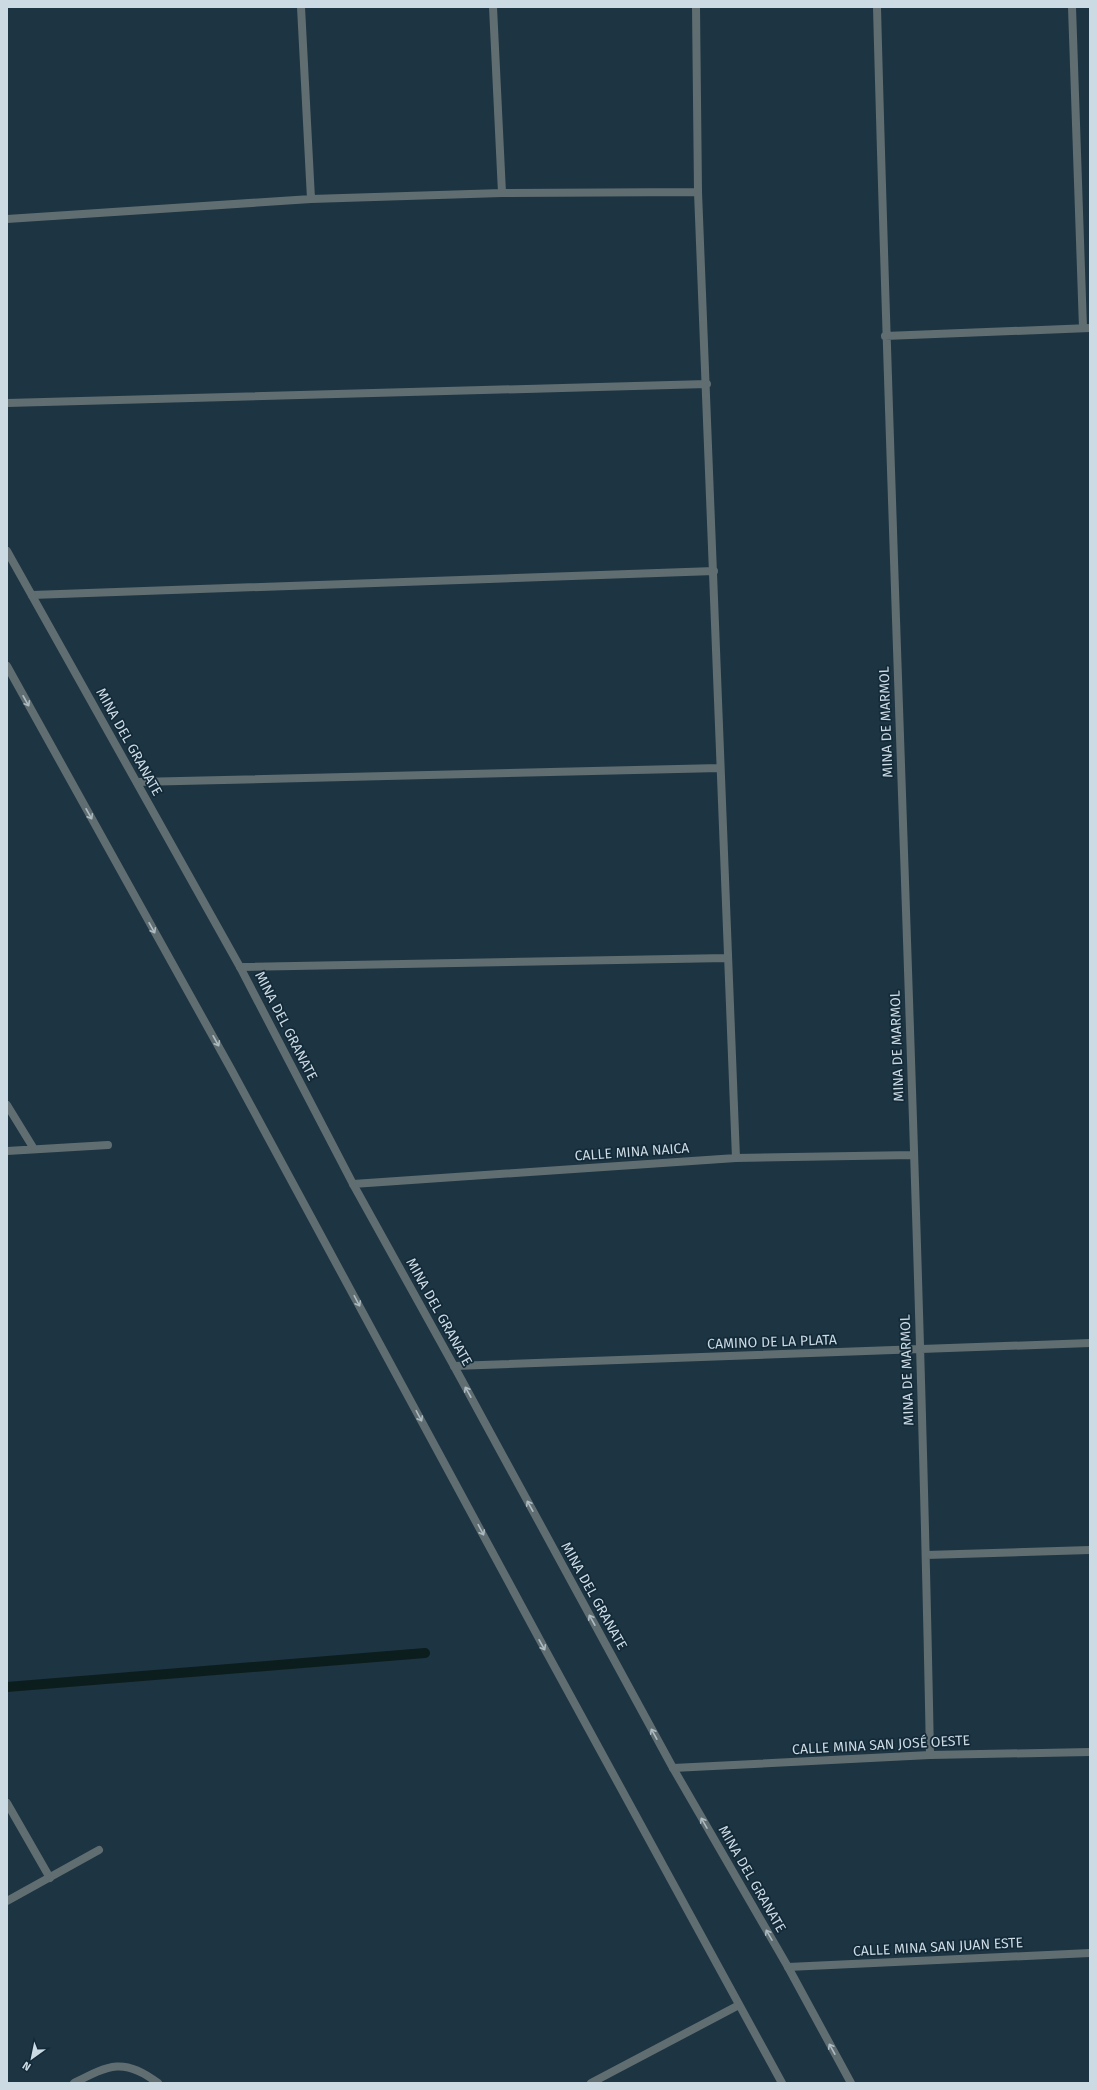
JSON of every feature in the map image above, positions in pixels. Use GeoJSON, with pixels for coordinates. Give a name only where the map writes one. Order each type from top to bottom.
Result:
{"type":"FeatureCollection","features":[{"type":"Feature","properties":{"kind":"street"},"geometry":{"type":"LineString","coordinates":[[301,7],[311,199]]}},
{"type":"Feature","properties":{"kind":"street"},"geometry":{"type":"LineString","coordinates":[[493,7],[502,193]]}},
{"type":"Feature","properties":{"kind":"street"},"geometry":{"type":"LineString","coordinates":[[696,7],[698,192],[707,384],[727,958],[736,1158]]}},
{"type":"Feature","properties":{"kind":"street","name":"MINA DE MARMOL"},"geometry":{"type":"LineString","coordinates":[[877,7],[886,336],[914,1155],[926,1555],[930,1755]]}},
{"type":"Feature","properties":{"kind":"street"},"geometry":{"type":"LineString","coordinates":[[886,336],[1086,328],[1072,7]]}},
{"type":"Feature","properties":{"kind":"street"},"geometry":{"type":"LineString","coordinates":[[7,219],[311,199],[502,193],[698,192]]}},
{"type":"Feature","properties":{"kind":"street"},"geometry":{"type":"LineString","coordinates":[[7,403],[707,384]]}},
{"type":"Feature","properties":{"kind":"street","name":"MINA DEL GRANATE"},"geometry":{"type":"LineString","coordinates":[[7,551],[240,967],[353,1184],[673,1768],[788,1967],[851,2083]]}},
{"type":"Feature","properties":{"kind":"street"},"geometry":{"type":"LineString","coordinates":[[32,595],[714,571]]}},
{"type":"Feature","properties":{"kind":"street"},"geometry":{"type":"LineString","coordinates":[[7,666],[231,1069],[544,1649],[782,2083]]}},
{"type":"Feature","properties":{"kind":"street"},"geometry":{"type":"LineString","coordinates":[[137,782],[720,768]]}},
{"type":"Feature","properties":{"kind":"street"},"geometry":{"type":"LineString","coordinates":[[240,967],[727,958]]}},
{"type":"Feature","properties":{"kind":"street"},"geometry":{"type":"LineString","coordinates":[[7,1105],[34,1149]]}},
{"type":"Feature","properties":{"kind":"street"},"geometry":{"type":"LineString","coordinates":[[7,1151],[108,1145]]}},
{"type":"Feature","properties":{"kind":"street","name":"CALLE MINA NAICA"},"geometry":{"type":"LineString","coordinates":[[353,1184],[736,1158],[914,1155]]}},
{"type":"Feature","properties":{"kind":"street","name":"CAMINO DE LA PLATA"},"geometry":{"type":"LineString","coordinates":[[454,1366],[1090,1344]]}},
{"type":"Feature","properties":{"kind":"street"},"geometry":{"type":"LineString","coordinates":[[926,1555],[1090,1550]]}},
{"type":"Feature","properties":{"kind":"street","name":"CALLE MINA SAN JOSÉ OESTE"},"geometry":{"type":"LineString","coordinates":[[673,1768],[930,1755],[1090,1752]]}},
{"type":"Feature","properties":{"kind":"street"},"geometry":{"type":"LineString","coordinates":[[7,1802],[50,1878]]}},
{"type":"Feature","properties":{"kind":"street"},"geometry":{"type":"LineString","coordinates":[[7,1901],[99,1850]]}},
{"type":"Feature","properties":{"kind":"street","name":"CALLE MINA SAN JUAN ESTE"},"geometry":{"type":"LineString","coordinates":[[788,1967],[1090,1952]]}},
{"type":"Feature","properties":{"kind":"street"},"geometry":{"type":"LineString","coordinates":[[591,2083],[603,2080],[739,2005]]}},
{"type":"Feature","properties":{"kind":"street"},"geometry":{"type":"LineString","coordinates":[[74,2083],[101,2069],[121,2066],[142,2071],[158,2083]]}},
{"type":"Feature","properties":{"kind":"waterway"},"geometry":{"type":"LineString","coordinates":[[7,1687],[425,1653]]}}]}
